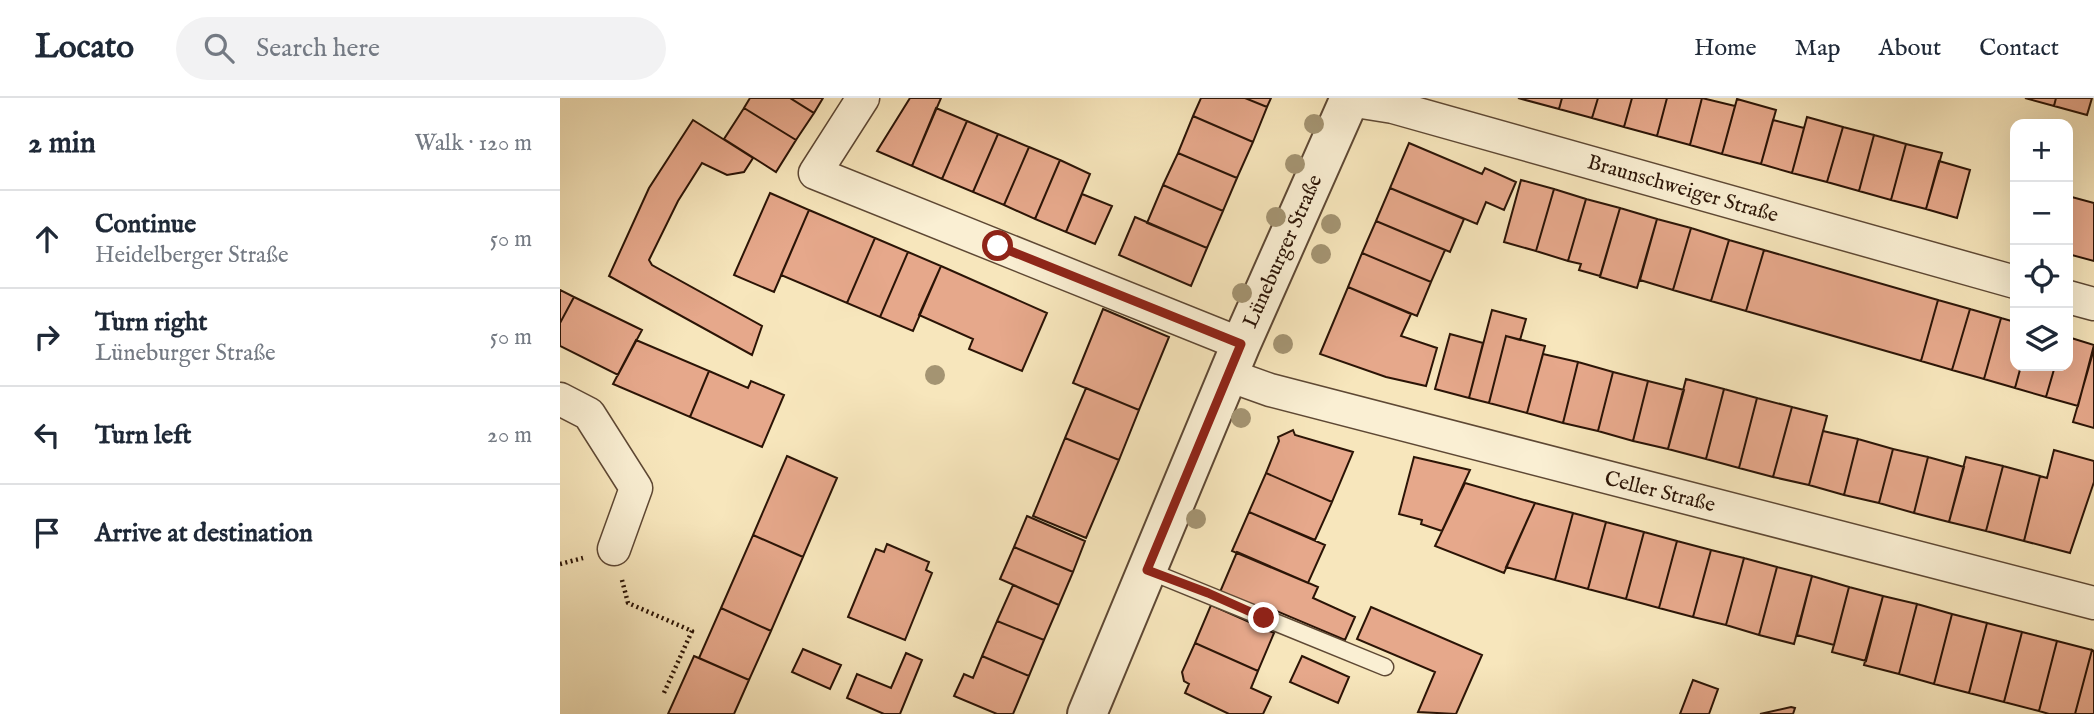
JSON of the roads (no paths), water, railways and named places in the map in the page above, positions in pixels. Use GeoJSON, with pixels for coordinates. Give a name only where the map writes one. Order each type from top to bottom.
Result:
{"type":"FeatureCollection","features":[{"type":"Feature","properties":{"kind":"street","name":"Celler Straße"},"geometry":{"type":"LineString","coordinates":[[863,98],[815,173],[1234,360],[1270,390],[2094,603]]}},
{"type":"Feature","properties":{"kind":"street","name":"Lüneburger Straße"},"geometry":{"type":"LineString","coordinates":[[1087,714],[1234,360],[1350,99]]}},
{"type":"Feature","properties":{"kind":"street","name":"Braunschweiger Straße"},"geometry":{"type":"LineString","coordinates":[[1350,99],[1393,107],[2010,281]]}},
{"type":"Feature","properties":{"kind":"street"},"geometry":{"type":"LineString","coordinates":[[2073,298],[2094,304]]}},
{"type":"Feature","properties":{"kind":"street"},"geometry":{"type":"LineString","coordinates":[[560,399],[589,414],[636,488],[614,549]]}},
{"type":"Feature","properties":{"kind":"lane"},"geometry":{"type":"LineString","coordinates":[[1147,570],[1385,667]]}}]}
